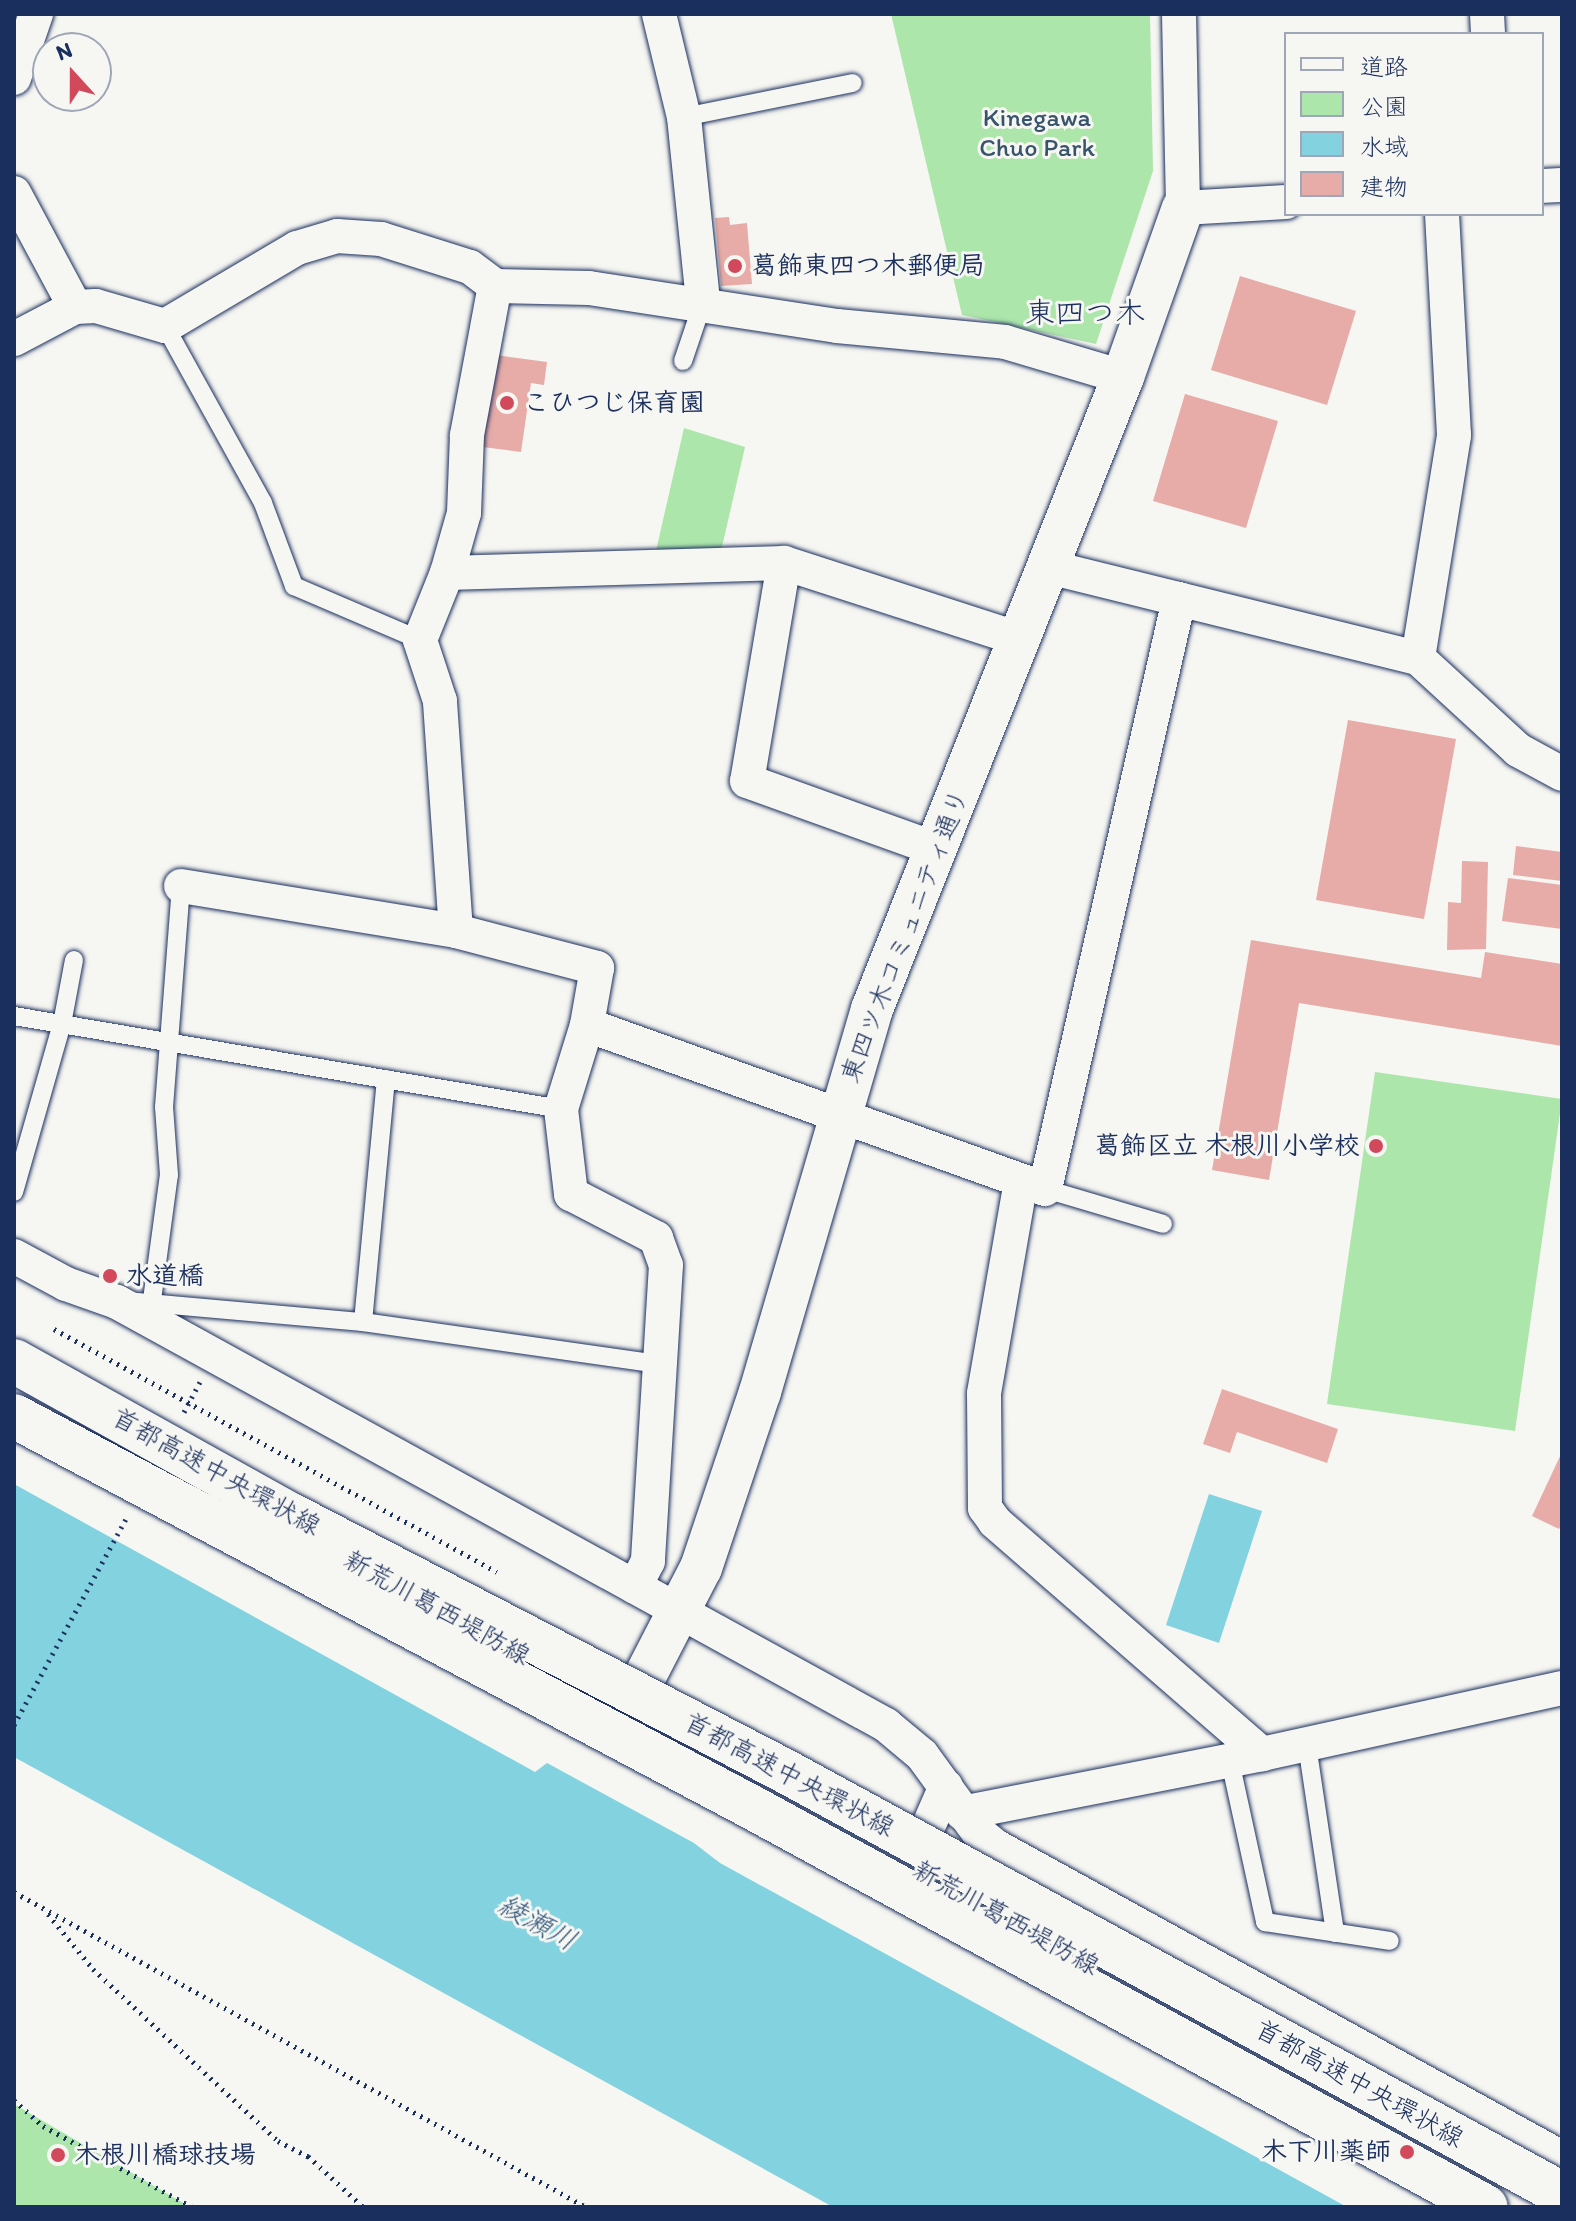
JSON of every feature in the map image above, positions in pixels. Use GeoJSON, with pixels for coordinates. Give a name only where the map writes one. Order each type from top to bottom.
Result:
{"type":"FeatureCollection","features":[{"type":"Feature","properties":{"kind":"main road","name":"首都高速中央環状線"},"geometry":{"type":"LineString","coordinates":[[14,1361],[291,1515],[797,1778],[1562,2194]]}},
{"type":"Feature","properties":{"kind":"main road","name":"新荒川葛西堤防線"},"geometry":{"type":"LineString","coordinates":[[14,1375],[626,1713],[1535,2207]]}},
{"type":"Feature","properties":{"kind":"main road","name":"首都高速中央環状線"},"geometry":{"type":"LineString","coordinates":[[14,1416],[769,1817],[1486,2207]]}},
{"type":"Feature","properties":{"kind":"street"},"geometry":{"type":"LineString","coordinates":[[14,78],[36,14]]}},
{"type":"Feature","properties":{"kind":"street"},"geometry":{"type":"LineString","coordinates":[[659,14],[684,117],[703,302]]}},
{"type":"Feature","properties":{"kind":"street"},"geometry":{"type":"LineString","coordinates":[[1179,14],[1183,208],[1284,202]]}},
{"type":"Feature","properties":{"kind":"street"},"geometry":{"type":"LineString","coordinates":[[14,193],[75,307]]}},
{"type":"Feature","properties":{"kind":"street","name":"東四ツ木コミュニティ通り"},"geometry":{"type":"LineString","coordinates":[[626,1713],[681,1613],[760,1392],[872,1009],[1123,377],[1183,208]]}},
{"type":"Feature","properties":{"kind":"street"},"geometry":{"type":"LineString","coordinates":[[1418,658],[1454,435],[1442,216]]}},
{"type":"Feature","properties":{"kind":"street"},"geometry":{"type":"LineString","coordinates":[[14,339],[75,307],[96,306],[165,326],[297,248],[337,236],[381,239],[470,267],[495,286],[589,288],[703,302],[837,326],[1005,342],[1123,377]]}},
{"type":"Feature","properties":{"kind":"street"},"geometry":{"type":"LineString","coordinates":[[456,931],[440,701],[420,640],[447,573],[464,513],[467,435],[495,286]]}},
{"type":"Feature","properties":{"kind":"street"},"geometry":{"type":"LineString","coordinates":[[447,573],[784,563],[1019,639]]}},
{"type":"Feature","properties":{"kind":"street"},"geometry":{"type":"LineString","coordinates":[[784,563],[747,781],[936,849]]}},
{"type":"Feature","properties":{"kind":"street"},"geometry":{"type":"LineString","coordinates":[[1049,567],[1418,658],[1518,750],[1562,774]]}},
{"type":"Feature","properties":{"kind":"street"},"geometry":{"type":"LineString","coordinates":[[1179,599],[984,1394],[985,1508],[1246,1758]]}},
{"type":"Feature","properties":{"kind":"street"},"geometry":{"type":"LineString","coordinates":[[181,886],[456,931],[597,968],[587,1025],[561,1109],[571,1194],[656,1238],[666,1265],[648,1561],[635,1587]]}},
{"type":"Feature","properties":{"kind":"street"},"geometry":{"type":"LineString","coordinates":[[587,1025],[1033,1185]]}},
{"type":"Feature","properties":{"kind":"street"},"geometry":{"type":"LineString","coordinates":[[14,1256],[66,1284],[117,1302],[886,1725],[922,1755],[954,1799],[995,1846],[1562,2158]]}},
{"type":"Feature","properties":{"kind":"street"},"geometry":{"type":"LineString","coordinates":[[911,1867],[954,1799],[1246,1758],[1562,1688]]}},
{"type":"Feature","properties":{"kind":"lane"},"geometry":{"type":"LineString","coordinates":[[684,117],[853,83]]}},
{"type":"Feature","properties":{"kind":"lane"},"geometry":{"type":"LineString","coordinates":[[683,361],[703,302]]}},
{"type":"Feature","properties":{"kind":"lane"},"geometry":{"type":"LineString","coordinates":[[165,326],[263,503],[294,586],[420,640]]}},
{"type":"Feature","properties":{"kind":"lane"},"geometry":{"type":"LineString","coordinates":[[152,1300],[169,1175],[164,1107],[181,886]]}},
{"type":"Feature","properties":{"kind":"lane"},"geometry":{"type":"LineString","coordinates":[[14,1192],[62,1024],[74,960]]}},
{"type":"Feature","properties":{"kind":"lane"},"geometry":{"type":"LineString","coordinates":[[14,1016],[561,1109]]}},
{"type":"Feature","properties":{"kind":"lane"},"geometry":{"type":"LineString","coordinates":[[363,1322],[386,1079]]}},
{"type":"Feature","properties":{"kind":"lane"},"geometry":{"type":"LineString","coordinates":[[1033,1185],[1163,1224]]}},
{"type":"Feature","properties":{"kind":"lane"},"geometry":{"type":"LineString","coordinates":[[117,1302],[152,1300],[363,1322],[659,1364]]}},
{"type":"Feature","properties":{"kind":"lane"},"geometry":{"type":"LineString","coordinates":[[1307,1745],[1335,1933]]}},
{"type":"Feature","properties":{"kind":"lane"},"geometry":{"type":"LineString","coordinates":[[1246,1758],[1265,1922],[1390,1941]]}},
{"type":"Feature","properties":{"kind":"path"},"geometry":{"type":"LineString","coordinates":[[54,1329],[503,1576]]}},
{"type":"Feature","properties":{"kind":"path"},"geometry":{"type":"LineString","coordinates":[[182,1416],[202,1378]]}},
{"type":"Feature","properties":{"kind":"path"},"geometry":{"type":"LineString","coordinates":[[14,1725],[128,1515]]}},
{"type":"Feature","properties":{"kind":"path"},"geometry":{"type":"LineString","coordinates":[[14,1892],[586,2207]]}},
{"type":"Feature","properties":{"kind":"path"},"geometry":{"type":"LineString","coordinates":[[45,1910],[104,1980],[278,2141],[308,2156],[363,2207]]}},
{"type":"Feature","properties":{"kind":"path"},"geometry":{"type":"LineString","coordinates":[[14,2100],[43,2126],[192,2207]]}},
{"type":"Feature","properties":{"kind":"green space","name":"Kinegawa Chuo Park"},"geometry":{"type":"Polygon","coordinates":[[[891,14],[1150,14],[1153,171],[1096,344],[962,315],[891,14]]]}},
{"type":"Feature","properties":{"kind":"green space"},"geometry":{"type":"Polygon","coordinates":[[[684,428],[745,447],[721,551],[656,551],[684,428]]]}},
{"type":"Feature","properties":{"kind":"green space"},"geometry":{"type":"Polygon","coordinates":[[[1375,1072],[1562,1099],[1515,1431],[1327,1404],[1375,1072]]]}},
{"type":"Feature","properties":{"kind":"green space","name":"木根川橋球技場"},"geometry":{"type":"Polygon","coordinates":[[[14,2104],[190,2207],[14,2207],[14,2104]]]}},
{"type":"Feature","properties":{"kind":"water","name":"綾瀬川"},"geometry":{"type":"Polygon","coordinates":[[[14,1484],[535,1772],[547,1763],[694,1843],[720,1863],[1347,2207],[833,2207],[14,1757],[14,1484]]]}},
{"type":"Feature","properties":{"kind":"water"},"geometry":{"type":"Polygon","coordinates":[[[1209,1494],[1262,1511],[1219,1643],[1166,1625],[1209,1494]]]}},
{"type":"Feature","properties":{"kind":"building"},"geometry":{"type":"Polygon","coordinates":[[[729,217],[730,225],[747,223],[752,284],[721,286],[715,218],[729,217]]]}},
{"type":"Feature","properties":{"kind":"building"},"geometry":{"type":"Polygon","coordinates":[[[1240,276],[1356,311],[1327,405],[1211,370],[1240,276]]]}},
{"type":"Feature","properties":{"kind":"building"},"geometry":{"type":"Polygon","coordinates":[[[496,355],[547,362],[544,385],[531,383],[521,452],[483,447],[496,355]]]}},
{"type":"Feature","properties":{"kind":"building"},"geometry":{"type":"Polygon","coordinates":[[[1185,394],[1278,421],[1246,528],[1153,501],[1185,394]]]}},
{"type":"Feature","properties":{"kind":"building"},"geometry":{"type":"Polygon","coordinates":[[[1348,720],[1456,739],[1424,919],[1316,900],[1348,720]]]}},
{"type":"Feature","properties":{"kind":"building"},"geometry":{"type":"Polygon","coordinates":[[[1516,846],[1562,852],[1562,881],[1513,875],[1516,846]]]}},
{"type":"Feature","properties":{"kind":"building"},"geometry":{"type":"Polygon","coordinates":[[[1462,861],[1488,862],[1486,949],[1447,950],[1448,902],[1461,903],[1462,861]]]}},
{"type":"Feature","properties":{"kind":"building"},"geometry":{"type":"Polygon","coordinates":[[[1508,878],[1562,885],[1562,929],[1502,921],[1508,878]]]}},
{"type":"Feature","properties":{"kind":"building"},"geometry":{"type":"Polygon","coordinates":[[[1251,940],[1481,978],[1485,952],[1562,964],[1562,1046],[1299,1003],[1269,1180],[1212,1170],[1251,940]]]}},
{"type":"Feature","properties":{"kind":"building"},"geometry":{"type":"Polygon","coordinates":[[[1222,1389],[1338,1429],[1327,1463],[1237,1432],[1230,1453],[1203,1444],[1222,1389]]]}},
{"type":"Feature","properties":{"kind":"building"},"geometry":{"type":"Polygon","coordinates":[[[1562,1452],[1562,1523],[1559,1529],[1532,1516],[1562,1452]]]}},
{"type":"Feature","properties":{"kind":"place","name":"葛飾東四つ木郵便局"},"geometry":{"type":"Point","coordinates":[735,266]}},
{"type":"Feature","properties":{"kind":"place","name":"こひつじ保育園"},"geometry":{"type":"Point","coordinates":[507,403]}},
{"type":"Feature","properties":{"kind":"place","name":"葛飾区立 木根川小学校"},"geometry":{"type":"Point","coordinates":[1376,1146]}},
{"type":"Feature","properties":{"kind":"place","name":"水道橋"},"geometry":{"type":"Point","coordinates":[110,1276]}},
{"type":"Feature","properties":{"kind":"place","name":"木下川薬師"},"geometry":{"type":"Point","coordinates":[1407,2152]}},
{"type":"Feature","properties":{"kind":"place","name":"木根川橋球技場"},"geometry":{"type":"Point","coordinates":[58,2155]}},
{"type":"Feature","properties":{"kind":"district","name":"東四つ木"},"geometry":{"type":"Point","coordinates":[1085,313]}}]}
